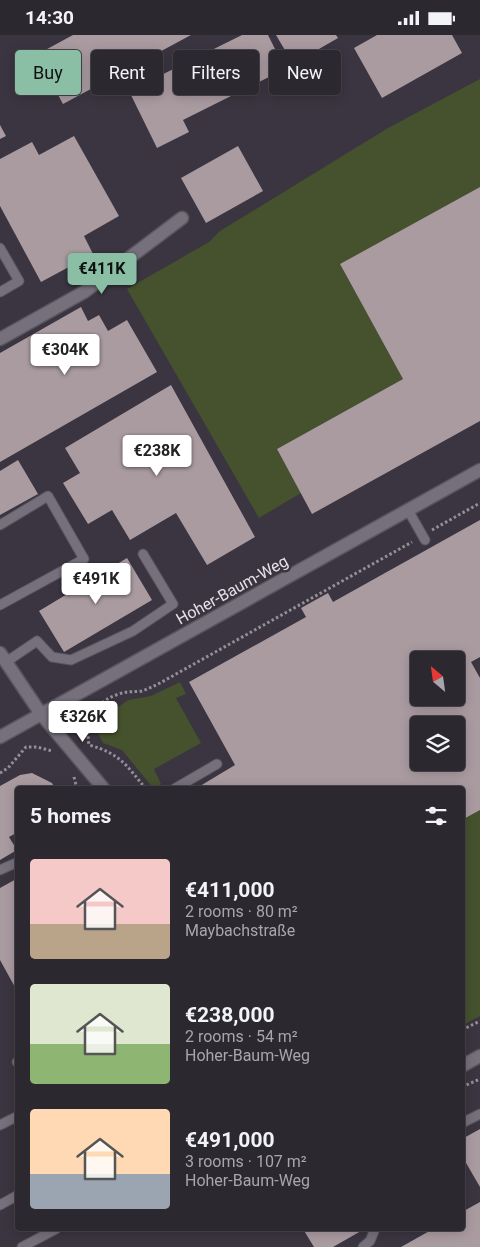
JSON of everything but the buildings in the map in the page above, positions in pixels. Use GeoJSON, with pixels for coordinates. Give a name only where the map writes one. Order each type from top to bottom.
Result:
{"type":"FeatureCollection","features":[{"type":"Feature","properties":{"kind":"street"},"geometry":{"type":"LineString","coordinates":[[0,339],[84,292],[182,218]]}},
{"type":"Feature","properties":{"kind":"street","name":"Hoher-Baum-Weg"},"geometry":{"type":"LineString","coordinates":[[0,737],[480,470]]}},
{"type":"Feature","properties":{"kind":"street"},"geometry":{"type":"LineString","coordinates":[[3,658],[41,714],[101,786]]}},
{"type":"Feature","properties":{"kind":"street"},"geometry":{"type":"LineString","coordinates":[[465,1064],[480,1056]]}},
{"type":"Feature","properties":{"kind":"lane"},"geometry":{"type":"LineString","coordinates":[[0,248],[19,281],[0,292]]}},
{"type":"Feature","properties":{"kind":"lane"},"geometry":{"type":"LineString","coordinates":[[0,525],[48,496],[84,559],[0,605]]}},
{"type":"Feature","properties":{"kind":"lane"},"geometry":{"type":"LineString","coordinates":[[408,510],[423,538]]}},
{"type":"Feature","properties":{"kind":"lane"},"geometry":{"type":"LineString","coordinates":[[3,658],[37,641],[52,657],[71,659],[133,631],[173,604],[143,554]]}},
{"type":"Feature","properties":{"kind":"lane"},"geometry":{"type":"LineString","coordinates":[[179,786],[218,764]]}},
{"type":"Feature","properties":{"kind":"lane"},"geometry":{"type":"LineString","coordinates":[[0,871],[15,864]]}},
{"type":"Feature","properties":{"kind":"lane"},"geometry":{"type":"LineString","coordinates":[[465,1122],[480,1114]]}},
{"type":"Feature","properties":{"kind":"lane"},"geometry":{"type":"LineString","coordinates":[[0,1125],[15,1118]]}},
{"type":"Feature","properties":{"kind":"lane"},"geometry":{"type":"LineString","coordinates":[[0,1205],[15,1197]]}},
{"type":"Feature","properties":{"kind":"lane"},"geometry":{"type":"LineString","coordinates":[[22,1247],[52,1231]]}},
{"type":"Feature","properties":{"kind":"lane"},"geometry":{"type":"LineString","coordinates":[[363,1247],[370,1241],[374,1231]]}},
{"type":"Feature","properties":{"kind":"path"},"geometry":{"type":"LineString","coordinates":[[144,786],[121,758],[89,745],[89,721],[94,711],[106,699],[119,694],[142,691],[160,683],[423,538],[480,503]]}},
{"type":"Feature","properties":{"kind":"path"},"geometry":{"type":"LineString","coordinates":[[0,773],[8,768],[26,747],[48,749],[55,753]]}},
{"type":"Feature","properties":{"kind":"path"},"geometry":{"type":"LineString","coordinates":[[72,769],[76,786]]}},
{"type":"Feature","properties":{"kind":"path"},"geometry":{"type":"LineString","coordinates":[[465,1028],[480,1021]]}},
{"type":"Feature","properties":{"kind":"path"},"geometry":{"type":"LineString","coordinates":[[465,1086],[480,1079]]}},
{"type":"Feature","properties":{"kind":"green space"},"geometry":{"type":"Polygon","coordinates":[[[480,79],[480,187],[340,264],[403,379],[277,449],[301,493],[259,518],[127,289],[209,242],[220,231],[388,128],[480,79]]]}},
{"type":"Feature","properties":{"kind":"green space"},"geometry":{"type":"Polygon","coordinates":[[[180,682],[186,694],[176,698],[201,743],[154,769],[161,784],[157,786],[151,786],[122,750],[103,743],[98,733],[107,715],[128,700],[151,696],[180,682]]]}},
{"type":"Feature","properties":{"kind":"green space"},"geometry":{"type":"Polygon","coordinates":[[[480,810],[480,1016],[465,1024],[465,819],[480,810]]]}}]}
